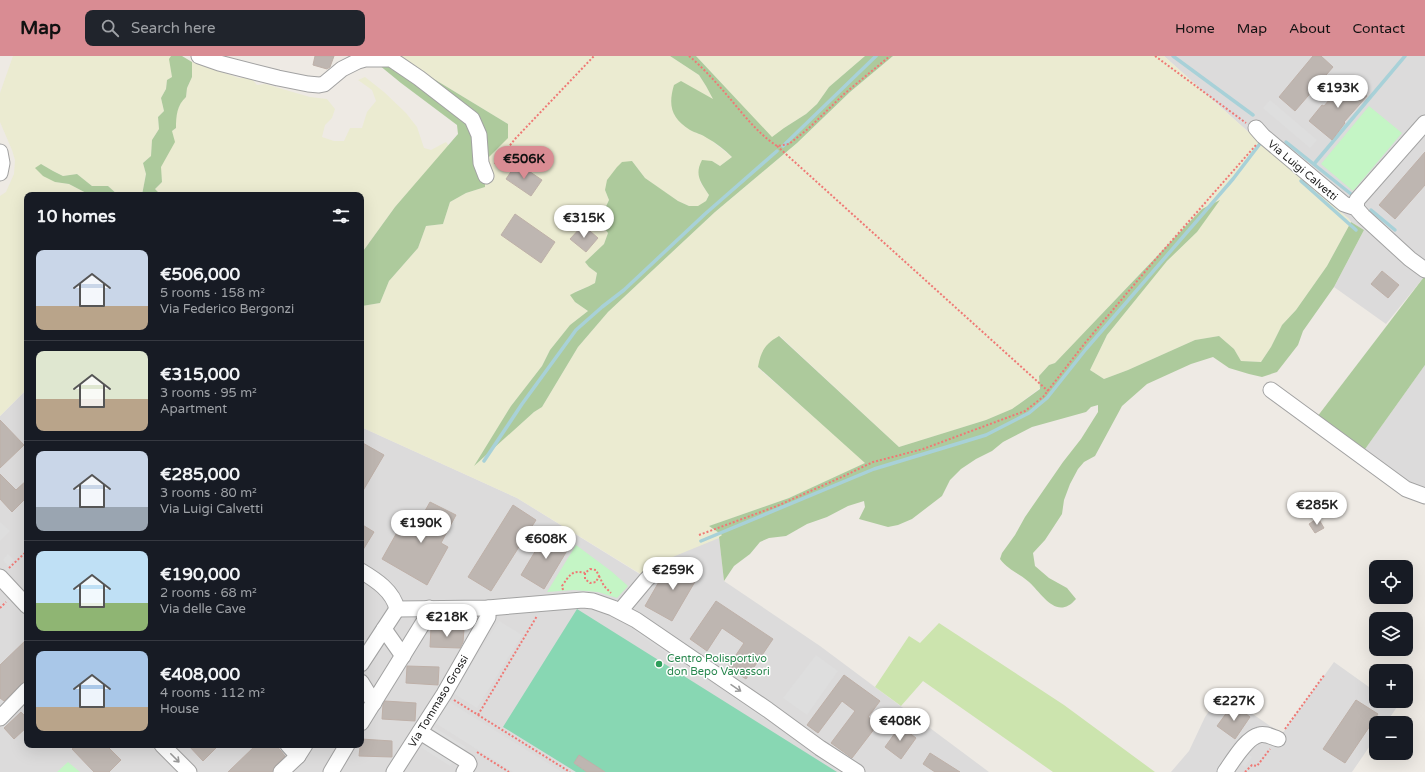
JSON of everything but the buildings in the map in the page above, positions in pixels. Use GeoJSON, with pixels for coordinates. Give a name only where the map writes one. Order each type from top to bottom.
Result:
{"type":"FeatureCollection","features":[{"type":"Feature","properties":{"kind":"street"},"geometry":{"type":"LineString","coordinates":[[199,56],[219,63],[278,78],[319,85],[324,84],[342,69],[358,61],[365,59],[391,59],[425,82],[472,119],[480,134],[481,163],[486,176]]}},
{"type":"Feature","properties":{"kind":"street"},"geometry":{"type":"LineString","coordinates":[[1356,208],[1357,200],[1425,123]]}},
{"type":"Feature","properties":{"kind":"street","name":"Via Luigi Calvetti"},"geometry":{"type":"LineString","coordinates":[[1259,132],[1344,204],[1356,208],[1410,259],[1425,270]]}},
{"type":"Feature","properties":{"kind":"street"},"geometry":{"type":"LineString","coordinates":[[0,152],[2,163],[0,174]]}},
{"type":"Feature","properties":{"kind":"street"},"geometry":{"type":"LineString","coordinates":[[1271,390],[1406,489],[1425,496]]}},
{"type":"Feature","properties":{"kind":"street"},"geometry":{"type":"LineString","coordinates":[[620,611],[659,567]]}},
{"type":"Feature","properties":{"kind":"street"},"geometry":{"type":"LineString","coordinates":[[364,573],[380,584],[393,599],[397,609]]}},
{"type":"Feature","properties":{"kind":"street"},"geometry":{"type":"LineString","coordinates":[[0,577],[24,603]]}},
{"type":"Feature","properties":{"kind":"street"},"geometry":{"type":"LineString","coordinates":[[397,609],[488,608],[588,600],[603,604],[620,611],[681,651],[857,772]]}},
{"type":"Feature","properties":{"kind":"street"},"geometry":{"type":"LineString","coordinates":[[364,718],[428,614],[429,608]]}},
{"type":"Feature","properties":{"kind":"street","name":"Via Tommaso Grossi"},"geometry":{"type":"LineString","coordinates":[[394,772],[444,694],[488,617],[488,608]]}},
{"type":"Feature","properties":{"kind":"street"},"geometry":{"type":"LineString","coordinates":[[364,659],[397,609]]}},
{"type":"Feature","properties":{"kind":"street"},"geometry":{"type":"LineString","coordinates":[[384,629],[403,656]]}},
{"type":"Feature","properties":{"kind":"street"},"geometry":{"type":"LineString","coordinates":[[364,687],[374,703]]}},
{"type":"Feature","properties":{"kind":"street"},"geometry":{"type":"LineString","coordinates":[[0,718],[24,693]]}},
{"type":"Feature","properties":{"kind":"street"},"geometry":{"type":"LineString","coordinates":[[420,732],[468,762],[469,765],[464,772]]}},
{"type":"Feature","properties":{"kind":"street"},"geometry":{"type":"LineString","coordinates":[[1225,772],[1245,744],[1259,734],[1278,739]]}},
{"type":"Feature","properties":{"kind":"street"},"geometry":{"type":"LineString","coordinates":[[165,748],[189,772]]}},
{"type":"Feature","properties":{"kind":"street"},"geometry":{"type":"LineString","coordinates":[[332,772],[344,748]]}},
{"type":"Feature","properties":{"kind":"path"},"geometry":{"type":"LineString","coordinates":[[486,176],[515,139],[594,56]]}},
{"type":"Feature","properties":{"kind":"path"},"geometry":{"type":"LineString","coordinates":[[689,56],[701,66],[746,118],[764,136],[777,146],[1048,391]]}},
{"type":"Feature","properties":{"kind":"path"},"geometry":{"type":"LineString","coordinates":[[777,146],[789,144],[809,128],[844,94],[890,56]]}},
{"type":"Feature","properties":{"kind":"path"},"geometry":{"type":"LineString","coordinates":[[699,535],[777,506],[873,462],[922,449],[1025,411],[1043,397],[1100,325],[1259,132],[1155,56]]}},
{"type":"Feature","properties":{"kind":"path"},"geometry":{"type":"LineString","coordinates":[[0,577],[24,554]]}},
{"type":"Feature","properties":{"kind":"path"},"geometry":{"type":"LineString","coordinates":[[585,573],[590,569],[596,570],[604,586],[611,594]]}},
{"type":"Feature","properties":{"kind":"path"},"geometry":{"type":"LineString","coordinates":[[564,595],[562,586],[570,574],[578,571],[585,573]]}},
{"type":"Feature","properties":{"kind":"path"},"geometry":{"type":"LineString","coordinates":[[585,573],[585,579],[590,583],[596,582],[599,576]]}},
{"type":"Feature","properties":{"kind":"path"},"geometry":{"type":"LineString","coordinates":[[478,715],[545,603]]}},
{"type":"Feature","properties":{"kind":"path"},"geometry":{"type":"LineString","coordinates":[[1245,772],[1252,765],[1257,766],[1325,674]]}},
{"type":"Feature","properties":{"kind":"path"},"geometry":{"type":"LineString","coordinates":[[444,694],[570,772]]}},
{"type":"Feature","properties":{"kind":"shaded area"},"geometry":{"type":"Polygon","coordinates":[[[1164,56],[1425,56],[1425,278],[1424,277],[1386,324],[1334,287],[1364,230],[1351,222],[1164,56]]]}},
{"type":"Feature","properties":{"kind":"shaded area"},"geometry":{"type":"Polygon","coordinates":[[[1270,100],[1317,140],[1310,148],[1263,108],[1270,100]]]}},
{"type":"Feature","properties":{"kind":"shaded area"},"geometry":{"type":"Polygon","coordinates":[[[1397,140],[1402,140],[1364,185],[1363,181],[1397,140]]]}},
{"type":"Feature","properties":{"kind":"shaded area"},"geometry":{"type":"Polygon","coordinates":[[[1425,365],[1425,501],[1363,452],[1425,365]]]}},
{"type":"Feature","properties":{"kind":"shaded area"},"geometry":{"type":"Polygon","coordinates":[[[24,392],[24,748],[364,748],[364,428],[517,498],[643,576],[652,565],[719,537],[724,581],[820,646],[989,772],[0,772],[0,416],[24,392]]]}},
{"type":"Feature","properties":{"kind":"shaded area"},"geometry":{"type":"Polygon","coordinates":[[[0,522],[10,531],[0,541],[0,522]]]}},
{"type":"Feature","properties":{"kind":"shaded area"},"geometry":{"type":"Polygon","coordinates":[[[8,554],[14,560],[8,566],[3,560],[8,554]]]}},
{"type":"Feature","properties":{"kind":"shaded area"},"geometry":{"type":"Polygon","coordinates":[[[499,621],[522,635],[477,708],[453,693],[499,621]]]}},
{"type":"Feature","properties":{"kind":"shaded area"},"geometry":{"type":"Polygon","coordinates":[[[636,628],[767,715],[764,719],[678,658],[676,660],[633,630],[636,628]]]}},
{"type":"Feature","properties":{"kind":"shaded area"},"geometry":{"type":"Polygon","coordinates":[[[816,655],[838,671],[807,715],[783,698],[816,655]]]}},
{"type":"Feature","properties":{"kind":"shaded area"},"geometry":{"type":"Polygon","coordinates":[[[1334,662],[1369,687],[1369,708],[1396,708],[1391,716],[1369,716],[1369,747],[1352,772],[1171,772],[1189,751],[1205,717],[1222,693],[1282,734],[1334,662]]]}},
{"type":"Feature","properties":{"kind":"shaded area"},"geometry":{"type":"Polygon","coordinates":[[[446,700],[562,772],[513,772],[432,721],[446,700]]]}},
{"type":"Feature","properties":{"kind":"shaded area"},"geometry":{"type":"Polygon","coordinates":[[[779,725],[845,772],[839,772],[777,727],[779,725]]]}},
{"type":"Feature","properties":{"kind":"shaded area"},"geometry":{"type":"Polygon","coordinates":[[[434,727],[466,747],[463,752],[431,732],[434,727]]]}},
{"type":"Feature","properties":{"kind":"shaded area"},"geometry":{"type":"Polygon","coordinates":[[[426,742],[455,759],[450,766],[422,748],[426,742]]]}},
{"type":"Feature","properties":{"kind":"shaded area"},"geometry":{"type":"Polygon","coordinates":[[[1245,752],[1252,757],[1245,767],[1238,762],[1245,752]]]}},
{"type":"Feature","properties":{"kind":"green space"},"geometry":{"type":"Polygon","coordinates":[[[13,56],[171,56],[172,77],[167,80],[166,89],[161,98],[164,111],[158,117],[159,129],[152,140],[151,156],[143,163],[146,174],[143,192],[115,192],[108,186],[92,186],[77,174],[63,176],[41,164],[55,182],[69,184],[84,192],[24,192],[24,392],[0,416],[0,196],[6,192],[14,174],[15,160],[0,122],[0,93],[13,56]]]}},
{"type":"Feature","properties":{"kind":"green space"},"geometry":{"type":"Polygon","coordinates":[[[171,56],[182,56],[192,62],[192,77],[187,88],[186,97],[178,111],[176,128],[172,131],[175,142],[161,167],[162,182],[155,189],[158,192],[143,192],[146,174],[143,163],[151,156],[152,140],[159,129],[158,117],[164,111],[161,98],[166,89],[167,80],[172,77],[169,59],[171,56]]]}},
{"type":"Feature","properties":{"kind":"green space"},"geometry":{"type":"Polygon","coordinates":[[[368,56],[396,56],[508,124],[508,138],[485,161],[485,187],[466,193],[450,202],[443,224],[426,226],[418,248],[389,281],[380,303],[364,306],[364,250],[395,207],[458,134],[457,125],[368,56]]]}},
{"type":"Feature","properties":{"kind":"green space"},"geometry":{"type":"Polygon","coordinates":[[[396,56],[670,56],[699,75],[714,100],[690,130],[707,137],[732,157],[720,166],[712,161],[700,182],[709,195],[706,201],[698,207],[689,206],[678,201],[653,184],[645,178],[632,161],[605,190],[609,200],[600,219],[602,225],[608,233],[604,244],[585,262],[597,273],[595,283],[576,291],[575,302],[588,311],[570,325],[550,350],[542,366],[511,406],[475,465],[534,412],[542,407],[578,347],[608,312],[715,212],[797,143],[850,92],[893,56],[1164,56],[1351,222],[1327,266],[1296,310],[1282,325],[1271,347],[1261,362],[1241,361],[1234,349],[1219,336],[1195,340],[1104,379],[1090,370],[1107,335],[1167,261],[1197,232],[1202,209],[1055,363],[1049,365],[1039,376],[1040,388],[1012,409],[986,420],[899,447],[780,336],[758,368],[866,463],[789,498],[709,526],[722,535],[719,538],[653,565],[644,576],[517,498],[364,428],[364,306],[380,303],[389,281],[418,248],[426,226],[443,224],[450,202],[466,193],[485,187],[485,161],[508,124],[396,56]]]}},
{"type":"Feature","properties":{"kind":"green space"},"geometry":{"type":"Polygon","coordinates":[[[670,56],[696,56],[772,137],[806,114],[817,104],[829,87],[865,56],[893,56],[850,92],[797,143],[715,212],[608,312],[578,347],[542,407],[534,412],[474,466],[511,406],[542,366],[550,350],[570,325],[588,311],[575,302],[570,295],[595,283],[597,273],[585,262],[604,244],[608,233],[602,225],[600,219],[609,200],[605,190],[607,180],[617,167],[622,162],[632,161],[645,178],[678,201],[689,206],[698,206],[706,201],[709,195],[701,183],[699,175],[702,160],[712,161],[720,166],[732,157],[714,142],[703,135],[690,130],[675,116],[671,105],[672,92],[674,85],[681,81],[713,99],[699,75],[670,56]]]}},
{"type":"Feature","properties":{"kind":"green space"},"geometry":{"type":"Polygon","coordinates":[[[696,56],[865,56],[829,87],[817,104],[806,114],[784,128],[772,138],[696,56]]]}},
{"type":"Feature","properties":{"kind":"green space"},"geometry":{"type":"Polygon","coordinates":[[[192,62],[239,78],[251,78],[257,85],[265,84],[310,97],[327,99],[335,109],[332,118],[325,125],[322,137],[334,141],[344,141],[350,128],[362,128],[367,112],[376,101],[372,90],[358,80],[365,77],[384,92],[406,113],[417,127],[424,148],[431,150],[446,142],[449,146],[395,207],[364,250],[364,192],[158,192],[155,189],[162,182],[160,167],[167,156],[172,131],[176,128],[176,115],[181,101],[186,97],[187,88],[192,77],[192,62]]]}},
{"type":"Feature","properties":{"kind":"green space"},"geometry":{"type":"Polygon","coordinates":[[[1369,106],[1402,133],[1353,191],[1321,164],[1369,106]]]}},
{"type":"Feature","properties":{"kind":"green space"},"geometry":{"type":"Polygon","coordinates":[[[41,164],[63,176],[77,174],[92,186],[108,186],[115,192],[84,192],[69,184],[55,182],[43,176],[35,168],[41,164]]]}},
{"type":"Feature","properties":{"kind":"green space"},"geometry":{"type":"Polygon","coordinates":[[[1220,200],[1197,232],[1167,261],[1107,335],[1090,370],[1104,379],[1195,340],[1219,336],[1234,349],[1241,361],[1261,362],[1271,347],[1282,325],[1296,310],[1327,266],[1351,222],[1364,230],[1334,287],[1303,331],[1298,345],[1277,372],[1262,377],[1249,374],[1229,368],[1213,357],[1191,364],[1147,384],[1122,406],[1095,456],[1084,462],[1078,469],[1064,500],[1062,514],[1045,540],[1033,553],[1035,566],[1049,578],[1067,588],[1076,599],[1069,605],[1056,607],[1051,604],[1029,582],[1000,559],[1002,553],[1015,535],[1025,517],[1063,462],[1081,439],[1098,412],[1098,405],[1091,407],[1086,412],[1032,427],[1003,442],[992,451],[961,469],[950,480],[942,496],[912,519],[898,525],[888,527],[859,519],[865,507],[864,501],[848,506],[827,517],[807,524],[786,536],[769,538],[760,542],[750,554],[734,566],[724,581],[719,537],[722,535],[709,526],[789,498],[865,463],[758,367],[762,352],[770,342],[779,336],[899,447],[986,420],[1012,409],[1040,389],[1039,376],[1049,365],[1055,363],[1202,209],[1220,200]]]}},
{"type":"Feature","properties":{"kind":"green space"},"geometry":{"type":"Polygon","coordinates":[[[1424,277],[1425,365],[1363,452],[1317,417],[1424,277]]]}},
{"type":"Feature","properties":{"kind":"green space"},"geometry":{"type":"Polygon","coordinates":[[[576,545],[611,571],[628,586],[617,598],[598,592],[574,590],[547,592],[576,545]]]}},
{"type":"Feature","properties":{"kind":"green space"},"geometry":{"type":"Polygon","coordinates":[[[577,609],[837,772],[605,772],[579,756],[574,763],[587,772],[576,772],[503,727],[577,609]]]}},
{"type":"Feature","properties":{"kind":"green space"},"geometry":{"type":"Polygon","coordinates":[[[939,623],[1064,705],[1155,772],[1053,772],[923,681],[901,706],[875,687],[909,636],[920,643],[939,623]]]}},
{"type":"Feature","properties":{"kind":"green space"},"geometry":{"type":"Polygon","coordinates":[[[68,762],[80,772],[57,772],[68,762]]]}},
{"type":"Feature","properties":{"kind":"waterway"},"geometry":{"type":"LineString","coordinates":[[783,146],[876,56]]}},
{"type":"Feature","properties":{"kind":"waterway"},"geometry":{"type":"LineString","coordinates":[[1173,56],[1253,115]]}},
{"type":"Feature","properties":{"kind":"waterway"},"geometry":{"type":"LineString","coordinates":[[1314,164],[1405,56]]}},
{"type":"Feature","properties":{"kind":"waterway"},"geometry":{"type":"LineString","coordinates":[[701,541],[874,469],[986,435],[1029,413],[1047,398],[1086,349],[1233,179],[1262,141]]}},
{"type":"Feature","properties":{"kind":"waterway"},"geometry":{"type":"LineString","coordinates":[[1286,142],[1351,194]]}},
{"type":"Feature","properties":{"kind":"waterway"},"geometry":{"type":"LineString","coordinates":[[484,461],[522,404],[576,330],[624,290],[705,214],[777,151]]}},
{"type":"Feature","properties":{"kind":"waterway"},"geometry":{"type":"LineString","coordinates":[[1301,181],[1356,230]]}},
{"type":"Feature","properties":{"kind":"waterway"},"geometry":{"type":"LineString","coordinates":[[1371,210],[1395,230]]}},
{"type":"Feature","properties":{"kind":"place","name":"Centro Polisportivo don Bepo Vavassori"},"geometry":{"type":"Point","coordinates":[659,664]}}]}
